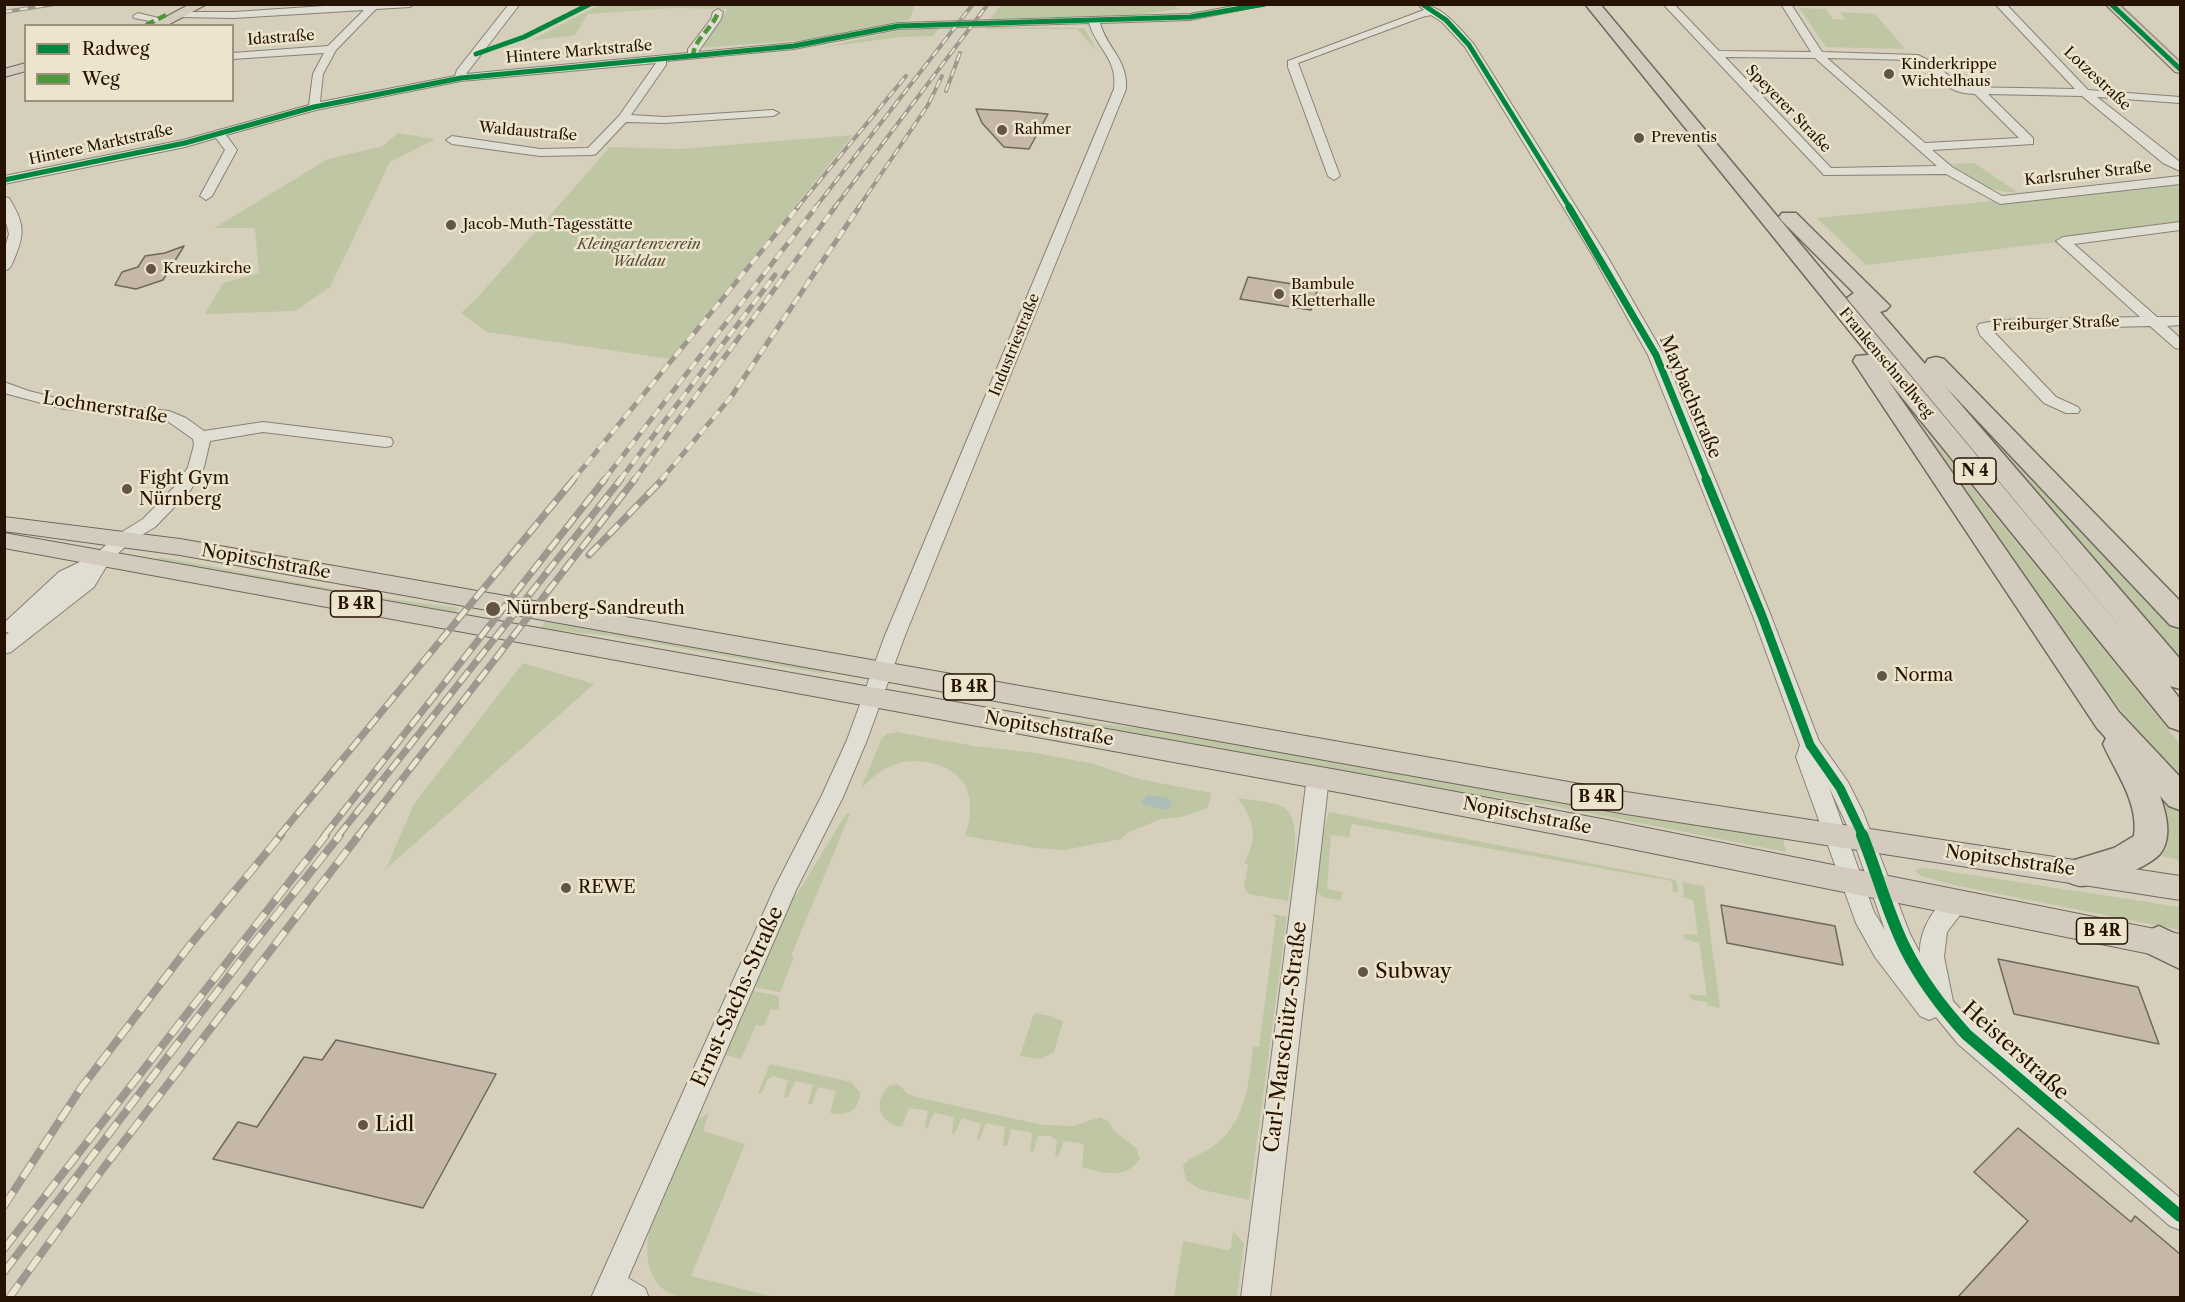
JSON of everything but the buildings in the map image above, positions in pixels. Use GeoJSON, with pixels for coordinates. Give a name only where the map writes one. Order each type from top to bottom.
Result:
{"type":"FeatureCollection","features":[{"type":"Feature","properties":{"kind":"highway","name":"Frankenschnellweg"},"geometry":{"type":"LineString","coordinates":[[1592,4],[2181,678]]}},
{"type":"Feature","properties":{"kind":"highway","name":"Frankenschnellweg"},"geometry":{"type":"LineString","coordinates":[[1610,4],[1780,220],[2181,719]]}},
{"type":"Feature","properties":{"kind":"highway"},"geometry":{"type":"LineString","coordinates":[[1780,220],[1953,381],[2181,618]]}},
{"type":"Feature","properties":{"kind":"highway"},"geometry":{"type":"LineString","coordinates":[[1780,220],[1795,264],[2108,720],[2181,797]]}},
{"type":"Feature","properties":{"kind":"highway"},"geometry":{"type":"LineString","coordinates":[[2080,872],[2123,860],[2142,850],[2150,840],[2152,828],[2150,809],[2108,720]]}},
{"type":"Feature","properties":{"kind":"main road"},"geometry":{"type":"LineString","coordinates":[[2111,4],[2181,69]]}},
{"type":"Feature","properties":{"kind":"main road"},"geometry":{"type":"LineString","coordinates":[[161,23],[191,11]]}},
{"type":"Feature","properties":{"kind":"main road"},"geometry":{"type":"LineString","coordinates":[[4,73],[24,68]]}},
{"type":"Feature","properties":{"kind":"main road","name":"Nopitschstraße"},"geometry":{"type":"LineString","coordinates":[[4,524],[123,539],[1626,802],[2181,888]]}},
{"type":"Feature","properties":{"kind":"main road","name":"Nopitschstraße"},"geometry":{"type":"LineString","coordinates":[[4,540],[1318,777],[1851,880],[2174,948]]}},
{"type":"Feature","properties":{"kind":"main road"},"geometry":{"type":"LineString","coordinates":[[1041,727],[1037,715],[1058,702]]}},
{"type":"Feature","properties":{"kind":"street"},"geometry":{"type":"LineString","coordinates":[[191,11],[219,4]]}},
{"type":"Feature","properties":{"kind":"street"},"geometry":{"type":"LineString","coordinates":[[191,11],[234,15],[410,4]]}},
{"type":"Feature","properties":{"kind":"street"},"geometry":{"type":"LineString","coordinates":[[461,78],[461,72],[515,4]]}},
{"type":"Feature","properties":{"kind":"street","name":"Hintere Marktstraße"},"geometry":{"type":"LineString","coordinates":[[4,180],[185,143],[314,107],[461,78],[808,44],[898,26],[936,23],[1190,17],[1265,4]]}},
{"type":"Feature","properties":{"kind":"street","name":"Speyerer Straße"},"geometry":{"type":"LineString","coordinates":[[1668,4],[1828,172],[1948,170]]}},
{"type":"Feature","properties":{"kind":"street"},"geometry":{"type":"LineString","coordinates":[[1786,4],[1803,34],[1818,54],[1914,143],[1922,147],[2029,141],[1979,92]]}},
{"type":"Feature","properties":{"kind":"street","name":"Lotzestraße"},"geometry":{"type":"LineString","coordinates":[[2000,4],[2085,93],[2168,160],[2181,167]]}},
{"type":"Feature","properties":{"kind":"street"},"geometry":{"type":"LineString","coordinates":[[314,107],[318,74],[332,49],[374,5]]}},
{"type":"Feature","properties":{"kind":"street"},"geometry":{"type":"LineString","coordinates":[[1334,176],[1293,67],[1295,60],[1419,14],[1428,8]]}},
{"type":"Feature","properties":{"kind":"street","name":"Maybachstraße"},"geometry":{"type":"LineString","coordinates":[[1428,8],[1459,32],[1469,45],[1600,256],[1656,355],[1762,616],[1810,745],[1825,761],[1839,786],[1863,840]]}},
{"type":"Feature","properties":{"kind":"street"},"geometry":{"type":"LineString","coordinates":[[693,57],[693,49],[716,19],[718,12]]}},
{"type":"Feature","properties":{"kind":"street"},"geometry":{"type":"LineString","coordinates":[[138,16],[161,23]]}},
{"type":"Feature","properties":{"kind":"street","name":"Industriestraße"},"geometry":{"type":"LineString","coordinates":[[881,671],[1120,89],[1121,68],[1097,32],[1094,21]]}},
{"type":"Feature","properties":{"kind":"street","name":"Idastraße"},"geometry":{"type":"LineString","coordinates":[[234,56],[332,49]]}},
{"type":"Feature","properties":{"kind":"street"},"geometry":{"type":"LineString","coordinates":[[1714,54],[1920,57],[1926,60],[1950,85],[1960,90],[2085,93],[2181,100]]}},
{"type":"Feature","properties":{"kind":"street","name":"Waldaustraße"},"geometry":{"type":"LineString","coordinates":[[452,140],[528,150],[583,153],[592,151],[623,118],[661,65],[661,60]]}},
{"type":"Feature","properties":{"kind":"street"},"geometry":{"type":"LineString","coordinates":[[623,118],[665,120],[773,113]]}},
{"type":"Feature","properties":{"kind":"street"},"geometry":{"type":"LineString","coordinates":[[206,196],[231,150],[219,134]]}},
{"type":"Feature","properties":{"kind":"street"},"geometry":{"type":"LineString","coordinates":[[1922,147],[1922,150],[1948,170]]}},
{"type":"Feature","properties":{"kind":"street","name":"Karlsruher Straße"},"geometry":{"type":"LineString","coordinates":[[1948,170],[2000,200],[2181,180]]}},
{"type":"Feature","properties":{"kind":"street"},"geometry":{"type":"LineString","coordinates":[[4,201],[18,227],[17,239],[4,267]]}},
{"type":"Feature","properties":{"kind":"street"},"geometry":{"type":"LineString","coordinates":[[2181,226],[2063,241],[2181,345]]}},
{"type":"Feature","properties":{"kind":"street","name":"Freiburger Straße"},"geometry":{"type":"LineString","coordinates":[[2072,410],[2050,400],[1987,335],[1983,327],[1999,324],[2181,321]]}},
{"type":"Feature","properties":{"kind":"street","name":"Lochnerstraße"},"geometry":{"type":"LineString","coordinates":[[4,387],[26,396],[62,404],[169,417],[180,421],[200,445]]}},
{"type":"Feature","properties":{"kind":"street"},"geometry":{"type":"LineString","coordinates":[[4,647],[87,582],[103,558],[123,539],[149,523],[177,494],[196,467],[200,445],[263,427],[384,442]]}},
{"type":"Feature","properties":{"kind":"street"},"geometry":{"type":"LineString","coordinates":[[4,634],[66,577],[103,558]]}},
{"type":"Feature","properties":{"kind":"street"},"geometry":{"type":"LineString","coordinates":[[871,697],[881,671]]}},
{"type":"Feature","properties":{"kind":"street","name":"Ernst-Sachs-Straße"},"geometry":{"type":"LineString","coordinates":[[617,1293],[786,887],[832,797],[857,740],[871,697]]}},
{"type":"Feature","properties":{"kind":"street","name":"Maybachstraße"},"geometry":{"type":"LineString","coordinates":[[1810,745],[1807,757],[1851,880]]}},
{"type":"Feature","properties":{"kind":"street","name":"Carl-Marschütz-Straße"},"geometry":{"type":"LineString","coordinates":[[1255,1298],[1318,777]]}},
{"type":"Feature","properties":{"kind":"street","name":"Heisterstraße"},"geometry":{"type":"LineString","coordinates":[[1863,840],[1900,939],[1914,967],[1946,1012],[1967,1035]]}},
{"type":"Feature","properties":{"kind":"street","name":"Heisterstraße"},"geometry":{"type":"LineString","coordinates":[[1851,880],[1864,916],[1883,949],[1931,1010],[1967,1035],[2181,1216]]}},
{"type":"Feature","properties":{"kind":"street","name":"Heisterstraße"},"geometry":{"type":"LineString","coordinates":[[1946,1012],[1932,959],[1931,945],[1941,918],[1958,902]]}},
{"type":"Feature","properties":{"kind":"green space"},"geometry":{"type":"Polygon","coordinates":[[[599,5],[915,5],[907,20],[805,40],[701,48],[728,9],[673,8],[588,14],[575,35],[530,41],[599,5]]]}},
{"type":"Feature","properties":{"kind":"green space"},"geometry":{"type":"Polygon","coordinates":[[[1001,5],[1173,5],[1178,9],[1138,15],[990,19],[1001,5]]]}},
{"type":"Feature","properties":{"kind":"green space"},"geometry":{"type":"Polygon","coordinates":[[[1799,8],[1826,9],[1833,19],[1845,20],[1840,12],[1875,14],[1905,49],[1826,47],[1799,8]]]}},
{"type":"Feature","properties":{"kind":"green space"},"geometry":{"type":"Polygon","coordinates":[[[940,27],[933,36],[899,37],[820,48],[895,31],[940,27]]]}},
{"type":"Feature","properties":{"kind":"green space"},"geometry":{"type":"Polygon","coordinates":[[[987,27],[1084,28],[1098,52],[1077,29],[985,29],[987,27]]]}},
{"type":"Feature","properties":{"kind":"green space"},"geometry":{"type":"Polygon","coordinates":[[[398,133],[435,139],[390,162],[330,287],[295,311],[205,314],[223,283],[259,273],[255,228],[214,228],[328,159],[383,146],[398,133]]]}},
{"type":"Feature","properties":{"kind":"green space","name":"Kleingartenverein Waldau"},"geometry":{"type":"Polygon","coordinates":[[[853,135],[670,359],[487,332],[461,313],[478,297],[610,147],[681,149],[853,135]]]}},
{"type":"Feature","properties":{"kind":"green space"},"geometry":{"type":"Polygon","coordinates":[[[1974,163],[2017,192],[1990,188],[1951,164],[1974,163]]]}},
{"type":"Feature","properties":{"kind":"green space"},"geometry":{"type":"Polygon","coordinates":[[[2180,183],[2180,225],[2059,238],[2057,242],[1866,265],[1817,218],[2180,183]]]}},
{"type":"Feature","properties":{"kind":"green space"},"geometry":{"type":"Polygon","coordinates":[[[1964,407],[2180,627],[2180,657],[1964,407]]]}},
{"type":"Feature","properties":{"kind":"green space"},"geometry":{"type":"Polygon","coordinates":[[[1902,409],[1908,409],[2180,744],[2180,782],[2089,671],[1902,409]]]}},
{"type":"Feature","properties":{"kind":"green space"},"geometry":{"type":"Polygon","coordinates":[[[160,557],[376,597],[459,608],[453,615],[155,562],[160,557]]]}},
{"type":"Feature","properties":{"kind":"green space"},"geometry":{"type":"Polygon","coordinates":[[[547,619],[827,670],[825,674],[613,636],[540,629],[547,619]]]}},
{"type":"Feature","properties":{"kind":"green space"},"geometry":{"type":"Polygon","coordinates":[[[523,663],[594,684],[386,869],[414,804],[523,663]]]}},
{"type":"Feature","properties":{"kind":"green space"},"geometry":{"type":"Polygon","coordinates":[[[1044,717],[1173,732],[1783,838],[1786,852],[1548,805],[1430,788],[1043,719],[1044,717]]]}},
{"type":"Feature","properties":{"kind":"green space"},"geometry":{"type":"Polygon","coordinates":[[[897,732],[1094,764],[1139,779],[1211,793],[1210,802],[1206,809],[1181,817],[1161,819],[1129,832],[1121,839],[1064,850],[1037,848],[965,836],[970,812],[967,790],[955,774],[945,768],[922,761],[901,763],[882,770],[861,788],[882,738],[887,734],[897,732]]]}},
{"type":"Feature","properties":{"kind":"green space"},"geometry":{"type":"Polygon","coordinates":[[[2157,793],[2165,796],[2180,812],[2180,860],[2157,855],[2157,793]]]}},
{"type":"Feature","properties":{"kind":"green space"},"geometry":{"type":"Polygon","coordinates":[[[1238,798],[1276,804],[1289,812],[1293,822],[1295,849],[1288,901],[1248,894],[1244,887],[1248,864],[1244,863],[1252,845],[1253,829],[1248,814],[1238,798]]]}},
{"type":"Feature","properties":{"kind":"green space"},"geometry":{"type":"Polygon","coordinates":[[[1329,812],[1676,880],[1679,891],[1673,892],[1672,881],[1352,824],[1349,837],[1331,835],[1327,889],[1342,892],[1341,898],[1339,900],[1322,897],[1316,890],[1323,832],[1329,812]]]}},
{"type":"Feature","properties":{"kind":"green space"},"geometry":{"type":"Polygon","coordinates":[[[846,814],[850,814],[791,956],[794,957],[780,992],[754,987],[793,894],[797,894],[846,814]]]}},
{"type":"Feature","properties":{"kind":"green space"},"geometry":{"type":"Polygon","coordinates":[[[1926,868],[2180,907],[2180,930],[1954,885],[1921,876],[1915,871],[1926,868]]]}},
{"type":"Feature","properties":{"kind":"green space"},"geometry":{"type":"Polygon","coordinates":[[[1682,882],[1704,886],[1720,1008],[1689,997],[1690,994],[1707,996],[1699,943],[1684,939],[1684,934],[1698,935],[1693,900],[1681,897],[1684,894],[1682,882]]]}},
{"type":"Feature","properties":{"kind":"green space"},"geometry":{"type":"Polygon","coordinates":[[[1271,914],[1287,917],[1249,1200],[1199,1189],[1186,1180],[1183,1165],[1215,1145],[1240,1113],[1250,1074],[1253,1047],[1259,1047],[1276,918],[1271,914]]]}},
{"type":"Feature","properties":{"kind":"green space"},"geometry":{"type":"Polygon","coordinates":[[[753,991],[779,996],[779,1010],[771,1009],[764,1026],[756,1025],[741,1059],[725,1055],[753,991]]]}},
{"type":"Feature","properties":{"kind":"green space"},"geometry":{"type":"Polygon","coordinates":[[[1034,1013],[1063,1021],[1054,1052],[1041,1059],[1020,1056],[1034,1013]]]}},
{"type":"Feature","properties":{"kind":"green space"},"geometry":{"type":"Polygon","coordinates":[[[770,1064],[851,1082],[860,1092],[858,1104],[847,1113],[830,1113],[836,1091],[818,1087],[812,1104],[808,1104],[813,1085],[795,1081],[788,1097],[784,1098],[788,1080],[773,1076],[768,1079],[761,1094],[758,1093],[770,1064]]]}},
{"type":"Feature","properties":{"kind":"green space"},"geometry":{"type":"Polygon","coordinates":[[[898,1084],[908,1094],[920,1098],[1043,1125],[1074,1126],[1100,1117],[1109,1122],[1113,1130],[1136,1148],[1140,1159],[1128,1170],[1105,1173],[1082,1167],[1084,1146],[1080,1143],[1064,1141],[1058,1158],[1055,1155],[1057,1140],[1050,1136],[1038,1136],[1033,1152],[1030,1152],[1032,1136],[1030,1132],[1011,1129],[1007,1146],[1003,1146],[1005,1127],[986,1123],[979,1141],[977,1139],[981,1124],[962,1118],[954,1135],[952,1134],[954,1117],[934,1113],[927,1129],[925,1128],[928,1111],[909,1108],[902,1127],[894,1125],[884,1117],[880,1105],[883,1092],[888,1086],[898,1084]]]}},
{"type":"Feature","properties":{"kind":"green space"},"geometry":{"type":"Polygon","coordinates":[[[709,1113],[703,1131],[745,1144],[691,1276],[774,1297],[679,1297],[666,1291],[652,1275],[647,1254],[652,1222],[696,1121],[709,1113]]]}},
{"type":"Feature","properties":{"kind":"green space"},"geometry":{"type":"Polygon","coordinates":[[[1233,1231],[1244,1244],[1237,1297],[1174,1297],[1183,1241],[1228,1250],[1231,1248],[1233,1231]]]}},
{"type":"Feature","properties":{"kind":"water"},"geometry":{"type":"Polygon","coordinates":[[[1147,795],[1169,798],[1172,806],[1165,810],[1144,805],[1142,801],[1147,795]]]}},
{"type":"Feature","properties":{"kind":"tram line"},"geometry":{"type":"LineString","coordinates":[[2119,4],[2180,61]]}},
{"type":"Feature","properties":{"kind":"railway"},"geometry":{"type":"LineString","coordinates":[[4,12],[55,4]]}},
{"type":"Feature","properties":{"kind":"railway"},"geometry":{"type":"LineString","coordinates":[[815,208],[973,4]]}},
{"type":"Feature","properties":{"kind":"railway"},"geometry":{"type":"LineString","coordinates":[[834,208],[988,4]]}},
{"type":"Feature","properties":{"kind":"railway"},"geometry":{"type":"LineString","coordinates":[[946,91],[960,53]]}},
{"type":"Feature","properties":{"kind":"railway"},"geometry":{"type":"LineString","coordinates":[[797,208],[906,76]]}},
{"type":"Feature","properties":{"kind":"railway"},"geometry":{"type":"LineString","coordinates":[[858,208],[928,105],[942,76]]}},
{"type":"Feature","properties":{"kind":"railway"},"geometry":{"type":"LineString","coordinates":[[573,480],[798,207]]}},
{"type":"Feature","properties":{"kind":"railway"},"geometry":{"type":"LineString","coordinates":[[604,480],[816,207]]}},
{"type":"Feature","properties":{"kind":"railway"},"geometry":{"type":"LineString","coordinates":[[634,480],[835,207]]}},
{"type":"Feature","properties":{"kind":"railway"},"geometry":{"type":"LineString","coordinates":[[661,480],[731,397],[859,207]]}},
{"type":"Feature","properties":{"kind":"railway"},"geometry":{"type":"LineString","coordinates":[[620,480],[775,275]]}},
{"type":"Feature","properties":{"kind":"railway"},"geometry":{"type":"LineString","coordinates":[[279,836],[574,479]]}},
{"type":"Feature","properties":{"kind":"railway"},"geometry":{"type":"LineString","coordinates":[[324,836],[605,479]]}},
{"type":"Feature","properties":{"kind":"railway"},"geometry":{"type":"LineString","coordinates":[[338,836],[621,479]]}},
{"type":"Feature","properties":{"kind":"railway"},"geometry":{"type":"LineString","coordinates":[[358,836],[635,479]]}},
{"type":"Feature","properties":{"kind":"railway"},"geometry":{"type":"LineString","coordinates":[[589,555],[663,479]]}},
{"type":"Feature","properties":{"kind":"railway"},"geometry":{"type":"LineString","coordinates":[[4,1206],[81,1088],[190,945],[281,835]]}},
{"type":"Feature","properties":{"kind":"railway"},"geometry":{"type":"LineString","coordinates":[[4,1249],[326,835]]}},
{"type":"Feature","properties":{"kind":"railway"},"geometry":{"type":"LineString","coordinates":[[4,1272],[254,943],[340,835]]}},
{"type":"Feature","properties":{"kind":"railway"},"geometry":{"type":"LineString","coordinates":[[9,1298],[102,1170],[359,835]]}},
{"type":"Feature","properties":{"kind":"marked path"},"geometry":{"type":"LineString","coordinates":[[693,57],[693,49],[716,19],[718,12]]}},
{"type":"Feature","properties":{"kind":"marked path"},"geometry":{"type":"LineString","coordinates":[[148,24],[166,15]]}},
{"type":"Feature","properties":{"kind":"cycle path"},"geometry":{"type":"LineString","coordinates":[[476,54],[524,37],[590,4]]}},
{"type":"Feature","properties":{"kind":"cycle path"},"geometry":{"type":"LineString","coordinates":[[4,180],[185,143],[314,107],[461,78],[794,46],[898,26],[1190,17],[1265,4]]}},
{"type":"Feature","properties":{"kind":"cycle path"},"geometry":{"type":"LineString","coordinates":[[1422,4],[1446,20],[1469,45],[1600,256],[1656,355],[1762,616],[1810,745],[1827,766],[1852,812],[1899,936],[1920,976],[1967,1035],[2180,1216]]}},
{"type":"Feature","properties":{"kind":"cycle path"},"geometry":{"type":"LineString","coordinates":[[2111,4],[2180,69]]}},
{"type":"Feature","properties":{"kind":"place","name":"Kinderkrippe Wichtelhaus"},"geometry":{"type":"Point","coordinates":[1889,74]}},
{"type":"Feature","properties":{"kind":"place","name":"Rahmer"},"geometry":{"type":"Point","coordinates":[1002,130]}},
{"type":"Feature","properties":{"kind":"place","name":"Preventis"},"geometry":{"type":"Point","coordinates":[1639,138]}},
{"type":"Feature","properties":{"kind":"place","name":"Jacob-Muth-Tagesstätte"},"geometry":{"type":"Point","coordinates":[451,225]}},
{"type":"Feature","properties":{"kind":"place","name":"Kreuzkirche"},"geometry":{"type":"Point","coordinates":[151,269]}},
{"type":"Feature","properties":{"kind":"place","name":"Bambule Kletterhalle"},"geometry":{"type":"Point","coordinates":[1279,294]}},
{"type":"Feature","properties":{"kind":"place","name":"Fight Gym Nürnberg"},"geometry":{"type":"Point","coordinates":[127,489]}},
{"type":"Feature","properties":{"kind":"place","name":"Nürnberg-Sandreuth"},"geometry":{"type":"Point","coordinates":[493,609]}},
{"type":"Feature","properties":{"kind":"place","name":"Norma"},"geometry":{"type":"Point","coordinates":[1882,676]}},
{"type":"Feature","properties":{"kind":"place","name":"REWE"},"geometry":{"type":"Point","coordinates":[566,888]}},
{"type":"Feature","properties":{"kind":"place","name":"Subway"},"geometry":{"type":"Point","coordinates":[1363,972]}},
{"type":"Feature","properties":{"kind":"place","name":"Lidl"},"geometry":{"type":"Point","coordinates":[363,1125]}}]}
